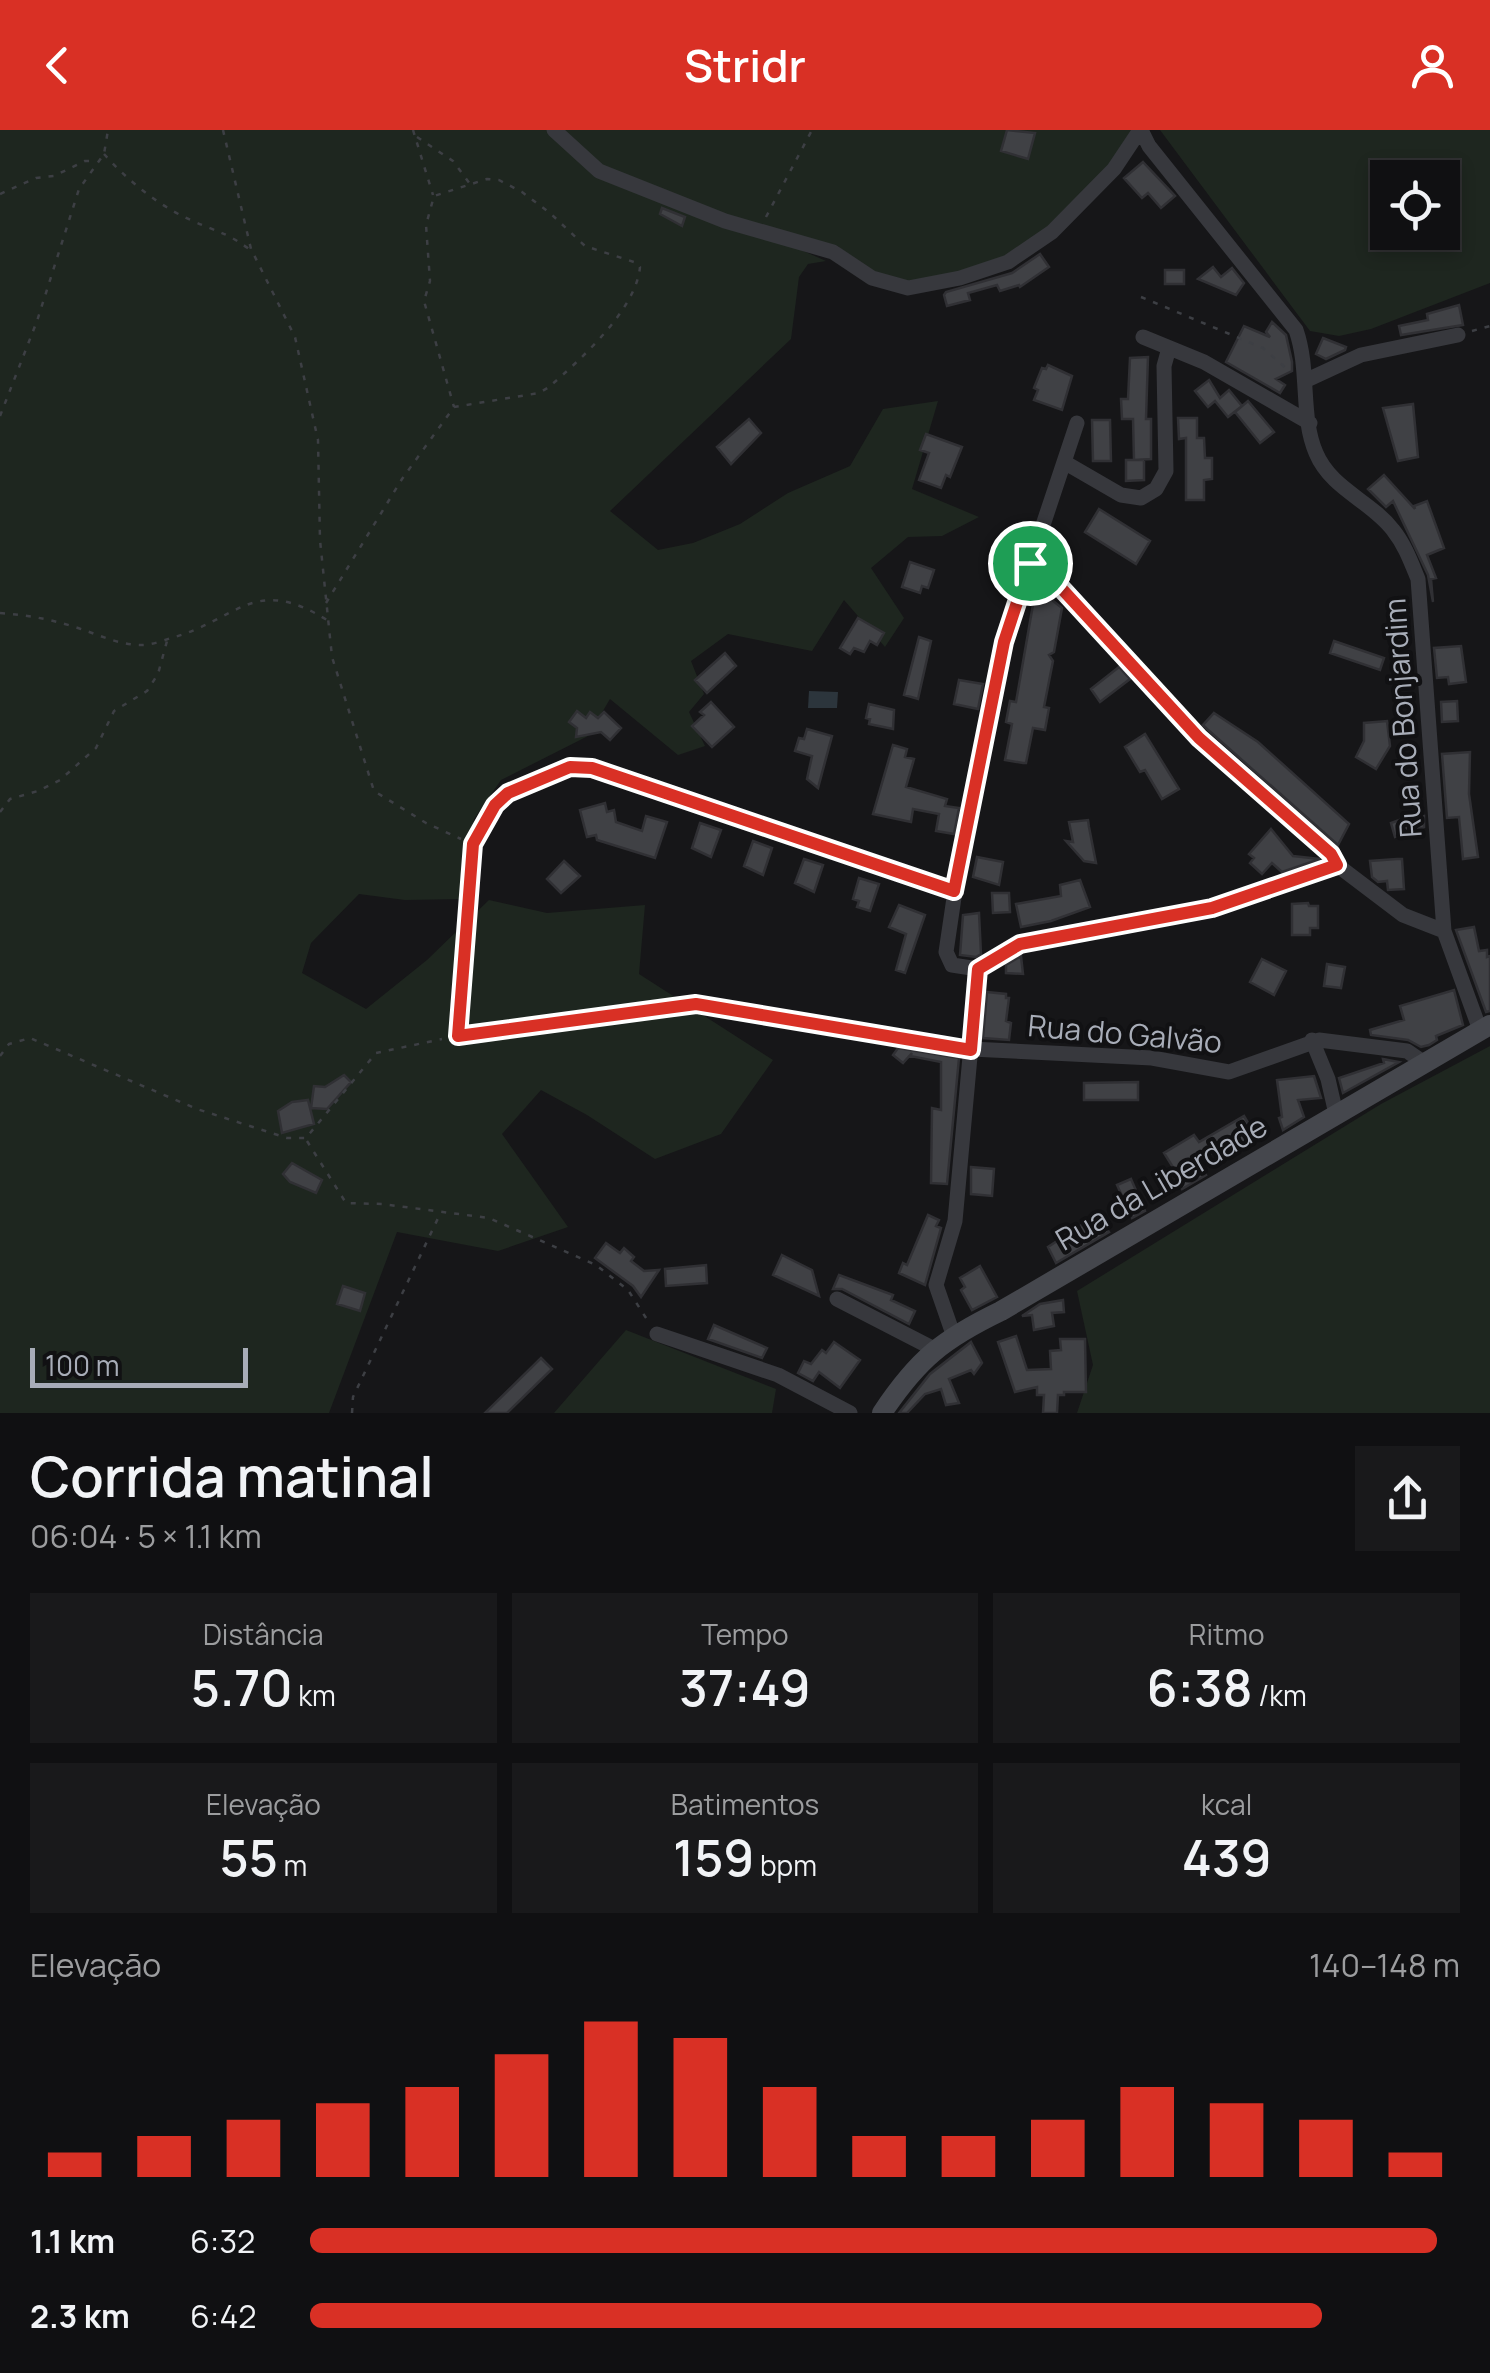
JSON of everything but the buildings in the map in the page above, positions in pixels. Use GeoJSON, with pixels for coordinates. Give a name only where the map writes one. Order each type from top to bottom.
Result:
{"type":"FeatureCollection","features":[{"type":"Feature","properties":{"kind":"street"},"geometry":{"type":"LineString","coordinates":[[554,130],[599,170],[725,221],[832,252],[872,278],[908,288],[960,278],[1008,262],[1052,232],[1114,169],[1140,130]]}},
{"type":"Feature","properties":{"kind":"street","name":"Rua do Bonjardim"},"geometry":{"type":"LineString","coordinates":[[1140,130],[1296,330],[1304,354],[1315,452],[1328,475],[1392,528],[1418,579],[1444,931],[1485,1028]]}},
{"type":"Feature","properties":{"kind":"street"},"geometry":{"type":"LineString","coordinates":[[1307,380],[1361,355],[1458,335]]}},
{"type":"Feature","properties":{"kind":"street"},"geometry":{"type":"LineString","coordinates":[[1143,337],[1204,362],[1310,422]]}},
{"type":"Feature","properties":{"kind":"street"},"geometry":{"type":"LineString","coordinates":[[1064,462],[1120,495],[1141,498],[1156,489],[1166,471],[1164,366],[1168,348]]}},
{"type":"Feature","properties":{"kind":"street"},"geometry":{"type":"LineString","coordinates":[[1077,423],[1004,642],[954,891],[946,952],[952,965],[978,969],[1020,944],[1212,908],[1337,865]]}},
{"type":"Feature","properties":{"kind":"street"},"geometry":{"type":"LineString","coordinates":[[1030,563],[1051,577],[1199,738],[1331,854],[1337,865],[1403,914],[1444,931]]}},
{"type":"Feature","properties":{"kind":"street"},"geometry":{"type":"LineString","coordinates":[[458,1036],[473,844],[495,805],[508,793],[570,767],[592,768],[954,891]]}},
{"type":"Feature","properties":{"kind":"street"},"geometry":{"type":"LineString","coordinates":[[953,1334],[936,1285],[955,1222],[978,969]]}},
{"type":"Feature","properties":{"kind":"street","name":"Rua do Galvão"},"geometry":{"type":"LineString","coordinates":[[458,1036],[696,1004],[971,1050],[1152,1058],[1229,1072],[1312,1040],[1407,1051],[1423,1062]]}},
{"type":"Feature","properties":{"kind":"street","name":"Rua da Liberdade"},"geometry":{"type":"LineString","coordinates":[[882,1413],[920,1362],[953,1334],[1000,1311],[1485,1028]]}},
{"type":"Feature","properties":{"kind":"street"},"geometry":{"type":"LineString","coordinates":[[1312,1040],[1328,1078],[1336,1114]]}},
{"type":"Feature","properties":{"kind":"street"},"geometry":{"type":"LineString","coordinates":[[837,1299],[934,1349]]}},
{"type":"Feature","properties":{"kind":"street"},"geometry":{"type":"LineString","coordinates":[[658,1334],[778,1375],[850,1413]]}},
{"type":"Feature","properties":{"kind":"path"},"geometry":{"type":"LineString","coordinates":[[0,416],[37,322],[79,189],[104,154],[108,130]]}},
{"type":"Feature","properties":{"kind":"path"},"geometry":{"type":"LineString","coordinates":[[223,130],[250,250],[294,337],[318,440],[320,540],[332,657],[374,791],[426,823],[473,844]]}},
{"type":"Feature","properties":{"kind":"path"},"geometry":{"type":"LineString","coordinates":[[413,130],[452,161],[471,185]]}},
{"type":"Feature","properties":{"kind":"path"},"geometry":{"type":"LineString","coordinates":[[758,231],[812,130]]}},
{"type":"Feature","properties":{"kind":"path"},"geometry":{"type":"LineString","coordinates":[[418,137],[422,164],[434,196],[426,226],[430,282],[424,301],[454,407]]}},
{"type":"Feature","properties":{"kind":"path"},"geometry":{"type":"LineString","coordinates":[[104,154],[126,178],[191,220],[225,232],[250,250]]}},
{"type":"Feature","properties":{"kind":"path"},"geometry":{"type":"LineString","coordinates":[[0,194],[85,161],[99,162]]}},
{"type":"Feature","properties":{"kind":"path"},"geometry":{"type":"LineString","coordinates":[[326,603],[402,479],[454,407],[540,393],[620,312],[640,274],[637,263],[585,246],[567,226],[499,180],[486,180],[434,196]]}},
{"type":"Feature","properties":{"kind":"path"},"geometry":{"type":"LineString","coordinates":[[1141,297],[1263,348],[1295,376],[1307,380]]}},
{"type":"Feature","properties":{"kind":"path"},"geometry":{"type":"LineString","coordinates":[[1458,335],[1490,326]]}},
{"type":"Feature","properties":{"kind":"path"},"geometry":{"type":"LineString","coordinates":[[0,614],[39,617],[144,646],[187,634],[244,603],[274,600],[302,605],[328,621]]}},
{"type":"Feature","properties":{"kind":"path"},"geometry":{"type":"LineString","coordinates":[[0,812],[10,799],[60,780],[96,748],[114,711],[147,691],[158,674],[168,639]]}},
{"type":"Feature","properties":{"kind":"path"},"geometry":{"type":"LineString","coordinates":[[306,1138],[376,1052],[458,1036]]}},
{"type":"Feature","properties":{"kind":"path"},"geometry":{"type":"LineString","coordinates":[[0,1056],[9,1044],[30,1038],[198,1109],[286,1138],[306,1138]]}},
{"type":"Feature","properties":{"kind":"path"},"geometry":{"type":"LineString","coordinates":[[306,1138],[346,1203],[489,1218],[596,1265],[628,1290],[658,1334]]}},
{"type":"Feature","properties":{"kind":"path"},"geometry":{"type":"LineString","coordinates":[[352,1413],[353,1397],[442,1211]]}},
{"type":"Feature","properties":{"kind":"shaded area"},"geometry":{"type":"Polygon","coordinates":[[[0,130],[1135,130],[1098,179],[1053,223],[1001,258],[943,277],[914,283],[886,279],[838,246],[811,244],[747,226],[826,261],[808,264],[799,277],[791,339],[610,511],[658,550],[693,543],[740,524],[788,493],[850,466],[883,409],[938,401],[912,489],[979,517],[942,536],[908,537],[871,568],[904,618],[885,647],[844,600],[812,651],[728,634],[691,661],[704,694],[689,712],[705,746],[678,755],[610,699],[588,736],[501,780],[474,819],[462,899],[405,900],[359,894],[311,943],[302,973],[366,1009],[427,960],[489,900],[547,913],[645,905],[639,974],[773,1060],[721,1134],[655,1159],[541,1090],[502,1134],[568,1227],[498,1251],[397,1232],[329,1413],[0,1413],[0,130]]]}},
{"type":"Feature","properties":{"kind":"shaded area"},"geometry":{"type":"Polygon","coordinates":[[[1160,130],[1490,130],[1490,283],[1371,329],[1339,336],[1310,331],[1160,130]]]}},
{"type":"Feature","properties":{"kind":"shaded area"},"geometry":{"type":"Polygon","coordinates":[[[809,691],[838,692],[837,708],[808,708],[809,691]]]}},
{"type":"Feature","properties":{"kind":"shaded area"},"geometry":{"type":"Polygon","coordinates":[[[1490,1046],[1490,1413],[1077,1413],[1093,1365],[1077,1291],[1381,1104],[1490,1046]]]}},
{"type":"Feature","properties":{"kind":"shaded area"},"geometry":{"type":"Polygon","coordinates":[[[626,1330],[776,1389],[772,1413],[554,1413],[626,1330]]]}},
{"type":"Feature","properties":{"kind":"route"},"geometry":{"type":"LineString","coordinates":[[1030,563],[1051,577],[1199,738],[1331,854],[1337,865],[1212,908],[1020,944],[978,969],[971,1050],[696,1004],[458,1036],[473,844],[495,805],[508,793],[570,767],[592,768],[954,891],[1004,642],[1030,563]]}}]}
